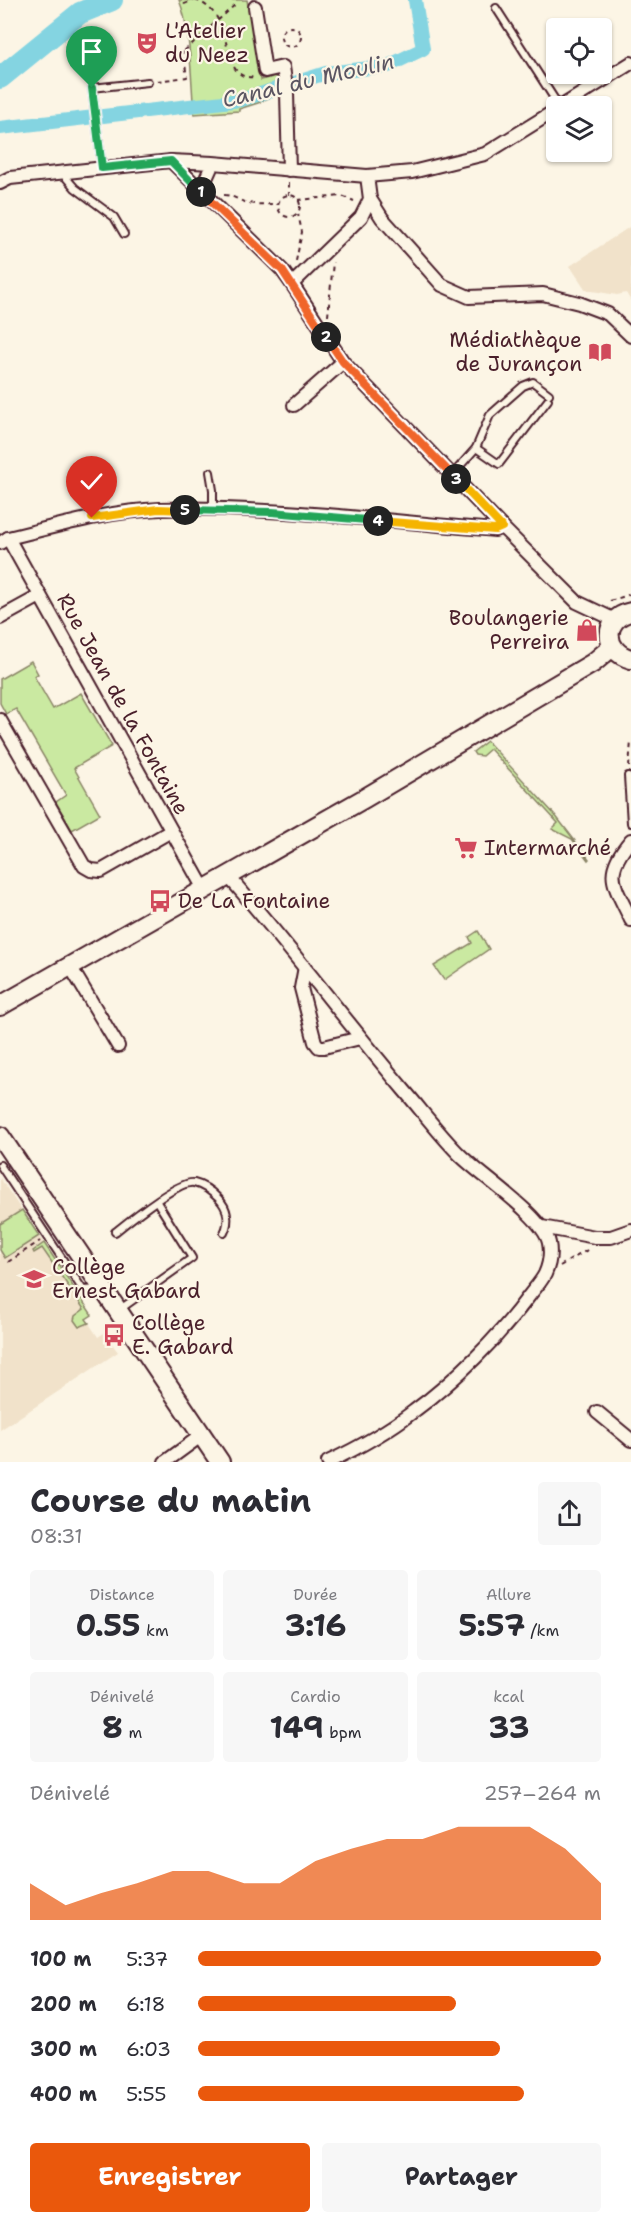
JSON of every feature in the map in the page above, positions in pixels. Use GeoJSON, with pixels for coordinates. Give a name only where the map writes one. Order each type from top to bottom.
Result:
{"type":"FeatureCollection","features":[{"type":"Feature","properties":{"kind":"street"},"geometry":{"type":"LineString","coordinates":[[255,7],[265,71],[283,67],[287,93],[289,170]]}},
{"type":"Feature","properties":{"kind":"street"},"geometry":{"type":"LineString","coordinates":[[579,96],[630,66]]}},
{"type":"Feature","properties":{"kind":"street"},"geometry":{"type":"LineString","coordinates":[[0,183],[10,178],[171,161],[367,176],[412,172],[484,154],[546,116]]}},
{"type":"Feature","properties":{"kind":"street"},"geometry":{"type":"LineString","coordinates":[[171,161],[282,270],[343,362],[502,527],[577,602],[623,616],[610,633],[612,647],[623,657],[631,659]]}},
{"type":"Feature","properties":{"kind":"street"},"geometry":{"type":"LineString","coordinates":[[200,192],[213,163]]}},
{"type":"Feature","properties":{"kind":"street"},"geometry":{"type":"LineString","coordinates":[[292,284],[361,217],[367,204],[367,176]]}},
{"type":"Feature","properties":{"kind":"street"},"geometry":{"type":"LineString","coordinates":[[367,204],[442,285],[469,297],[543,294],[579,303],[609,314],[631,336]]}},
{"type":"Feature","properties":{"kind":"street"},"geometry":{"type":"LineString","coordinates":[[294,405],[343,362]]}},
{"type":"Feature","properties":{"kind":"street"},"geometry":{"type":"LineString","coordinates":[[4,541],[97,517],[158,509],[272,512],[495,530],[502,527]]}},
{"type":"Feature","properties":{"kind":"street","name":"Rue Jean de la Fontaine"},"geometry":{"type":"LineString","coordinates":[[4,541],[40,596],[204,889]]}},
{"type":"Feature","properties":{"kind":"street"},"geometry":{"type":"LineString","coordinates":[[0,618],[40,596]]}},
{"type":"Feature","properties":{"kind":"street"},"geometry":{"type":"LineString","coordinates":[[0,1006],[449,750],[593,663],[612,647]]}},
{"type":"Feature","properties":{"kind":"street"},"geometry":{"type":"LineString","coordinates":[[0,720],[84,866],[101,872],[171,831]]}},
{"type":"Feature","properties":{"kind":"street"},"geometry":{"type":"LineString","coordinates":[[631,840],[621,852],[613,868],[613,881],[631,920]]}},
{"type":"Feature","properties":{"kind":"street"},"geometry":{"type":"LineString","coordinates":[[228,876],[305,967],[360,1038],[459,1154],[542,1227],[549,1243],[550,1261],[544,1275],[488,1344],[414,1411],[349,1452],[328,1462]]}},
{"type":"Feature","properties":{"kind":"street"},"geometry":{"type":"LineString","coordinates":[[70,966],[118,1046]]}},
{"type":"Feature","properties":{"kind":"street"},"geometry":{"type":"LineString","coordinates":[[305,967],[301,988],[315,1042],[319,1047],[324,1047],[360,1038]]}},
{"type":"Feature","properties":{"kind":"street"},"geometry":{"type":"LineString","coordinates":[[0,1136],[220,1462]]}},
{"type":"Feature","properties":{"kind":"street"},"geometry":{"type":"LineString","coordinates":[[542,1227],[595,1237],[611,1237],[631,1230]]}},
{"type":"Feature","properties":{"kind":"street"},"geometry":{"type":"LineString","coordinates":[[597,1412],[631,1440]]}},
{"type":"Feature","properties":{"kind":"street"},"geometry":{"type":"LineString","coordinates":[[165,1462],[202,1435]]}},
{"type":"Feature","properties":{"kind":"lane"},"geometry":{"type":"LineString","coordinates":[[496,8],[551,96]]}},
{"type":"Feature","properties":{"kind":"lane"},"geometry":{"type":"LineString","coordinates":[[102,168],[92,88],[148,82]]}},
{"type":"Feature","properties":{"kind":"lane"},"geometry":{"type":"LineString","coordinates":[[62,173],[75,188],[114,217],[124,234]]}},
{"type":"Feature","properties":{"kind":"lane"},"geometry":{"type":"LineString","coordinates":[[452,475],[476,448],[490,415],[523,386],[533,382],[549,397],[499,464],[476,448]]}},
{"type":"Feature","properties":{"kind":"lane"},"geometry":{"type":"LineString","coordinates":[[210,472],[213,511]]}},
{"type":"Feature","properties":{"kind":"lane"},"geometry":{"type":"LineString","coordinates":[[628,776],[631,823]]}},
{"type":"Feature","properties":{"kind":"lane"},"geometry":{"type":"LineString","coordinates":[[0,1165],[84,1290],[102,1289]]}},
{"type":"Feature","properties":{"kind":"lane"},"geometry":{"type":"LineString","coordinates":[[115,1232],[177,1186],[194,1183],[221,1200],[228,1218],[228,1225],[224,1233]]}},
{"type":"Feature","properties":{"kind":"lane"},"geometry":{"type":"LineString","coordinates":[[117,1312],[192,1258],[157,1202]]}},
{"type":"Feature","properties":{"kind":"path"},"geometry":{"type":"LineString","coordinates":[[184,4],[195,0],[211,9],[219,19],[226,37],[234,69],[238,74],[248,78],[258,76]]}},
{"type":"Feature","properties":{"kind":"path"},"geometry":{"type":"LineString","coordinates":[[176,53],[183,52],[237,3],[237,0]]}},
{"type":"Feature","properties":{"kind":"path"},"geometry":{"type":"LineString","coordinates":[[294,27],[300,34],[299,44],[293,47],[286,47],[281,42],[282,32],[287,28],[294,27]]}},
{"type":"Feature","properties":{"kind":"path"},"geometry":{"type":"LineString","coordinates":[[148,82],[187,77],[183,52]]}},
{"type":"Feature","properties":{"kind":"path"},"geometry":{"type":"LineString","coordinates":[[200,192],[211,195],[229,195],[239,201],[253,204],[279,204]]}},
{"type":"Feature","properties":{"kind":"path"},"geometry":{"type":"LineString","coordinates":[[295,267],[302,232],[298,213],[300,206],[298,200],[293,196],[286,196],[279,204],[279,211],[285,217],[292,217],[298,213]]}},
{"type":"Feature","properties":{"kind":"path"},"geometry":{"type":"LineString","coordinates":[[298,200],[342,196],[367,204]]}},
{"type":"Feature","properties":{"kind":"path"},"geometry":{"type":"LineString","coordinates":[[328,340],[328,306],[335,252],[332,245]]}},
{"type":"Feature","properties":{"kind":"path"},"geometry":{"type":"LineString","coordinates":[[610,601],[631,594]]}},
{"type":"Feature","properties":{"kind":"path"},"geometry":{"type":"LineString","coordinates":[[628,776],[631,741]]}},
{"type":"Feature","properties":{"kind":"path"},"geometry":{"type":"LineString","coordinates":[[8,1262],[48,1236]]}},
{"type":"Feature","properties":{"kind":"path"},"geometry":{"type":"LineString","coordinates":[[544,1275],[589,1249]]}},
{"type":"Feature","properties":{"kind":"shaded area"},"geometry":{"type":"Polygon","coordinates":[[[631,226],[631,301],[626,293],[617,295],[586,290],[570,266],[631,226]]]}},
{"type":"Feature","properties":{"kind":"shaded area","name":"Collège Ernest Gabard"},"geometry":{"type":"Polygon","coordinates":[[[0,1178],[92,1315],[86,1319],[98,1337],[104,1333],[118,1352],[0,1430],[0,1178]]]}},
{"type":"Feature","properties":{"kind":"green space"},"geometry":{"type":"Polygon","coordinates":[[[179,0],[247,0],[261,80],[278,76],[281,92],[239,109],[239,111],[194,114],[188,40],[179,0]]]}},
{"type":"Feature","properties":{"kind":"green space"},"geometry":{"type":"Polygon","coordinates":[[[31,661],[38,674],[34,676],[53,709],[81,693],[112,746],[74,768],[100,814],[72,830],[56,802],[66,795],[16,709],[6,714],[0,703],[0,679],[31,661]]]}},
{"type":"Feature","properties":{"kind":"green space"},"geometry":{"type":"Polygon","coordinates":[[[487,741],[555,815],[588,860],[572,839],[552,829],[558,823],[490,749],[482,756],[475,755],[473,752],[487,741]]]}},
{"type":"Feature","properties":{"kind":"green space"},"geometry":{"type":"Polygon","coordinates":[[[478,931],[489,949],[444,980],[434,966],[472,943],[469,937],[478,931]]]}},
{"type":"Feature","properties":{"kind":"green space"},"geometry":{"type":"Polygon","coordinates":[[[22,1210],[39,1236],[5,1258],[0,1250],[0,1224],[22,1210]]]}},
{"type":"Feature","properties":{"kind":"green space"},"geometry":{"type":"Polygon","coordinates":[[[44,1243],[92,1315],[86,1319],[89,1323],[79,1327],[74,1320],[75,1316],[84,1309],[42,1248],[34,1253],[33,1251],[44,1243]]]}},
{"type":"Feature","properties":{"kind":"waterway"},"geometry":{"type":"LineString","coordinates":[[0,78],[80,13],[112,0]]}},
{"type":"Feature","properties":{"kind":"waterway","name":"Canal du Moulin"},"geometry":{"type":"LineString","coordinates":[[0,128],[241,100],[326,73],[388,66],[423,49],[415,0]]}},
{"type":"Feature","properties":{"kind":"place","name":"L'Atelier du Neez"},"geometry":{"type":"Point","coordinates":[147,43]}},
{"type":"Feature","properties":{"kind":"place","name":"Médiathèque de Jurançon"},"geometry":{"type":"Point","coordinates":[600,352]}},
{"type":"Feature","properties":{"kind":"place","name":"Boulangerie Perreira"},"geometry":{"type":"Point","coordinates":[587,630]}},
{"type":"Feature","properties":{"kind":"place","name":"Intermarché"},"geometry":{"type":"Point","coordinates":[466,848]}},
{"type":"Feature","properties":{"kind":"place","name":"De La Fontaine"},"geometry":{"type":"Point","coordinates":[160,901]}},
{"type":"Feature","properties":{"kind":"place","name":"Collège Ernest Gabard"},"geometry":{"type":"Point","coordinates":[34,1279]}},
{"type":"Feature","properties":{"kind":"place","name":"Collège E. Gabard"},"geometry":{"type":"Point","coordinates":[114,1335]}},
{"type":"Feature","properties":{"kind":"route"},"geometry":{"type":"LineString","coordinates":[[92,88],[102,168],[171,161],[208,200],[282,270],[343,362],[502,527],[495,530],[272,512],[158,509],[92,518]]}}]}
